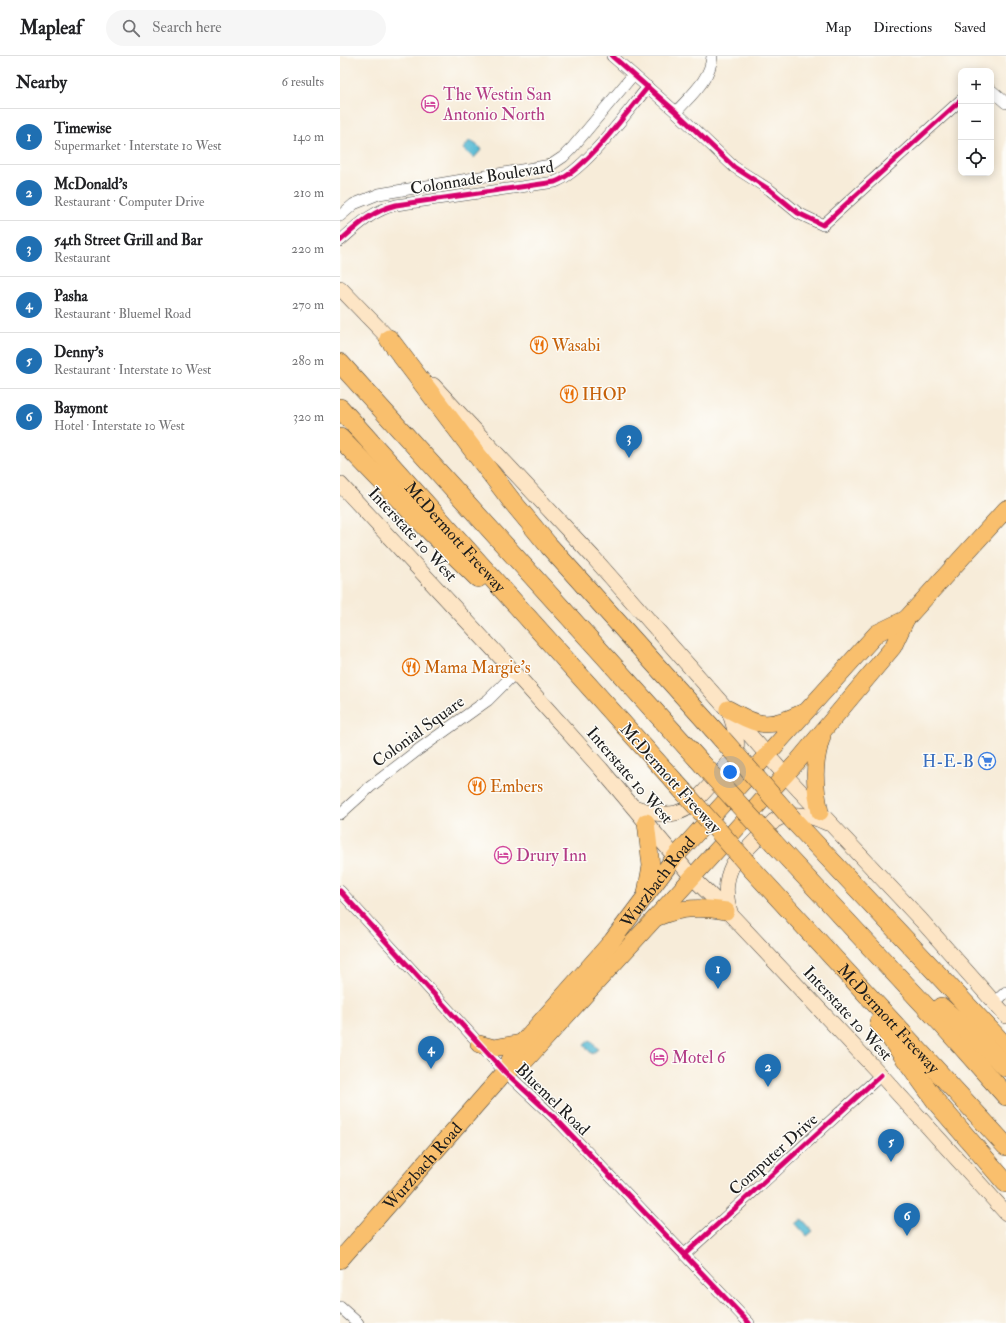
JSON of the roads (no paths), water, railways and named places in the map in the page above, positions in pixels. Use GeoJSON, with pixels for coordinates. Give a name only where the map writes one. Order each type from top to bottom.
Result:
{"type":"FeatureCollection","features":[{"type":"Feature","properties":{"kind":"highway"},"geometry":{"type":"LineString","coordinates":[[389,339],[511,500],[549,546],[793,820],[1006,1047]]}},
{"type":"Feature","properties":{"kind":"highway","name":"McDermott Freeway"},"geometry":{"type":"LineString","coordinates":[[340,363],[704,766],[1006,1096]]}},
{"type":"Feature","properties":{"kind":"highway","name":"McDermott Freeway"},"geometry":{"type":"LineString","coordinates":[[340,408],[683,792],[1006,1146]]}},
{"type":"Feature","properties":{"kind":"highway"},"geometry":{"type":"LineString","coordinates":[[340,438],[430,531],[582,678]]}},
{"type":"Feature","properties":{"kind":"highway"},"geometry":{"type":"LineString","coordinates":[[867,943],[984,1045],[1006,1067]]}},
{"type":"Feature","properties":{"kind":"highway"},"geometry":{"type":"LineString","coordinates":[[842,967],[903,1058],[938,1104],[1006,1183]]}},
{"type":"Feature","properties":{"kind":"main road"},"geometry":{"type":"LineString","coordinates":[[340,288],[587,551],[786,775],[941,943],[1006,1016]]}},
{"type":"Feature","properties":{"kind":"main road","name":"Interstate 10 West"},"geometry":{"type":"LineString","coordinates":[[340,484],[515,673],[633,807],[692,877],[881,1075],[1006,1213]]}},
{"type":"Feature","properties":{"kind":"main road","name":"Wurzbach Road"},"geometry":{"type":"LineString","coordinates":[[340,1260],[505,1072],[526,1060],[786,775],[859,685],[893,647],[906,619],[1006,509]]}},
{"type":"Feature","properties":{"kind":"main road","name":"Wurzbach Road"},"geometry":{"type":"LineString","coordinates":[[505,1072],[513,1052],[612,940],[675,857],[878,633],[906,619]]}},
{"type":"Feature","properties":{"kind":"main road"},"geometry":{"type":"LineString","coordinates":[[728,709],[758,724],[780,723],[809,709]]}},
{"type":"Feature","properties":{"kind":"main road"},"geometry":{"type":"LineString","coordinates":[[633,807],[651,813],[662,814],[676,813],[687,809],[730,762],[736,752],[736,735],[728,709]]}},
{"type":"Feature","properties":{"kind":"main road"},"geometry":{"type":"LineString","coordinates":[[820,812],[816,794],[814,771],[824,730]]}},
{"type":"Feature","properties":{"kind":"main road"},"geometry":{"type":"LineString","coordinates":[[656,918],[687,908],[699,907],[728,913],[725,886],[733,864],[774,821],[781,816],[805,815],[832,825]]}},
{"type":"Feature","properties":{"kind":"main road"},"geometry":{"type":"LineString","coordinates":[[645,896],[650,866],[646,822]]}},
{"type":"Feature","properties":{"kind":"main road"},"geometry":{"type":"LineString","coordinates":[[479,1044],[494,1048],[521,1043]]}},
{"type":"Feature","properties":{"kind":"street"},"geometry":{"type":"LineString","coordinates":[[612,56],[676,112],[734,168],[770,190],[806,218],[823,225],[958,103]]}},
{"type":"Feature","properties":{"kind":"street"},"geometry":{"type":"LineString","coordinates":[[676,112],[705,79],[710,68],[712,56]]}},
{"type":"Feature","properties":{"kind":"street","name":"Colonnade Boulevard"},"geometry":{"type":"LineString","coordinates":[[340,216],[354,204],[380,194],[551,165],[563,157],[572,148],[633,75]]}},
{"type":"Feature","properties":{"kind":"street","name":"Colonnade Boulevard"},"geometry":{"type":"LineString","coordinates":[[340,241],[366,218],[382,209],[396,205],[555,182],[564,179],[584,162],[648,87]]}},
{"type":"Feature","properties":{"kind":"street"},"geometry":{"type":"LineString","coordinates":[[994,93],[1006,103]]}},
{"type":"Feature","properties":{"kind":"street","name":"Colonial Square"},"geometry":{"type":"LineString","coordinates":[[340,814],[370,787],[426,744],[488,700],[515,673]]}},
{"type":"Feature","properties":{"kind":"street","name":"Bluemel Road"},"geometry":{"type":"LineString","coordinates":[[340,891],[505,1072],[560,1123],[749,1323]]}},
{"type":"Feature","properties":{"kind":"street"},"geometry":{"type":"LineString","coordinates":[[994,1003],[1006,992]]}},
{"type":"Feature","properties":{"kind":"street","name":"Computer Drive"},"geometry":{"type":"LineString","coordinates":[[685,1254],[881,1075]]}},
{"type":"Feature","properties":{"kind":"street"},"geometry":{"type":"LineString","coordinates":[[340,1307],[358,1323]]}},
{"type":"Feature","properties":{"kind":"water"},"geometry":{"type":"Polygon","coordinates":[[[470,140],[482,149],[474,158],[463,149],[470,140]]]}},
{"type":"Feature","properties":{"kind":"water"},"geometry":{"type":"Polygon","coordinates":[[[590,1040],[598,1049],[592,1054],[584,1045],[590,1040]]]}},
{"type":"Feature","properties":{"kind":"water"},"geometry":{"type":"Polygon","coordinates":[[[802,1219],[813,1231],[807,1236],[796,1224],[802,1219]]]}},
{"type":"Feature","properties":{"kind":"place","name":"The Westin San Antonio North"},"geometry":{"type":"Point","coordinates":[430,104]}},
{"type":"Feature","properties":{"kind":"place","name":"Wasabi"},"geometry":{"type":"Point","coordinates":[539,345]}},
{"type":"Feature","properties":{"kind":"place","name":"IHOP"},"geometry":{"type":"Point","coordinates":[569,394]}},
{"type":"Feature","properties":{"kind":"place","name":"54th Street Grill and Bar"},"geometry":{"type":"Point","coordinates":[629,458]}},
{"type":"Feature","properties":{"kind":"place","name":"Mama Margie's"},"geometry":{"type":"Point","coordinates":[411,667]}},
{"type":"Feature","properties":{"kind":"place","name":"H-E-B"},"geometry":{"type":"Point","coordinates":[987,761]}},
{"type":"Feature","properties":{"kind":"place","name":"Embers"},"geometry":{"type":"Point","coordinates":[477,786]}},
{"type":"Feature","properties":{"kind":"place","name":"Drury Inn"},"geometry":{"type":"Point","coordinates":[503,855]}},
{"type":"Feature","properties":{"kind":"place","name":"Timewise"},"geometry":{"type":"Point","coordinates":[718,989]}},
{"type":"Feature","properties":{"kind":"place","name":"Motel 6"},"geometry":{"type":"Point","coordinates":[659,1057]}},
{"type":"Feature","properties":{"kind":"place","name":"Pasha"},"geometry":{"type":"Point","coordinates":[431,1069]}},
{"type":"Feature","properties":{"kind":"place","name":"McDonald's"},"geometry":{"type":"Point","coordinates":[768,1087]}},
{"type":"Feature","properties":{"kind":"place","name":"Denny's"},"geometry":{"type":"Point","coordinates":[891,1162]}},
{"type":"Feature","properties":{"kind":"place","name":"Baymont"},"geometry":{"type":"Point","coordinates":[907,1236]}}]}
